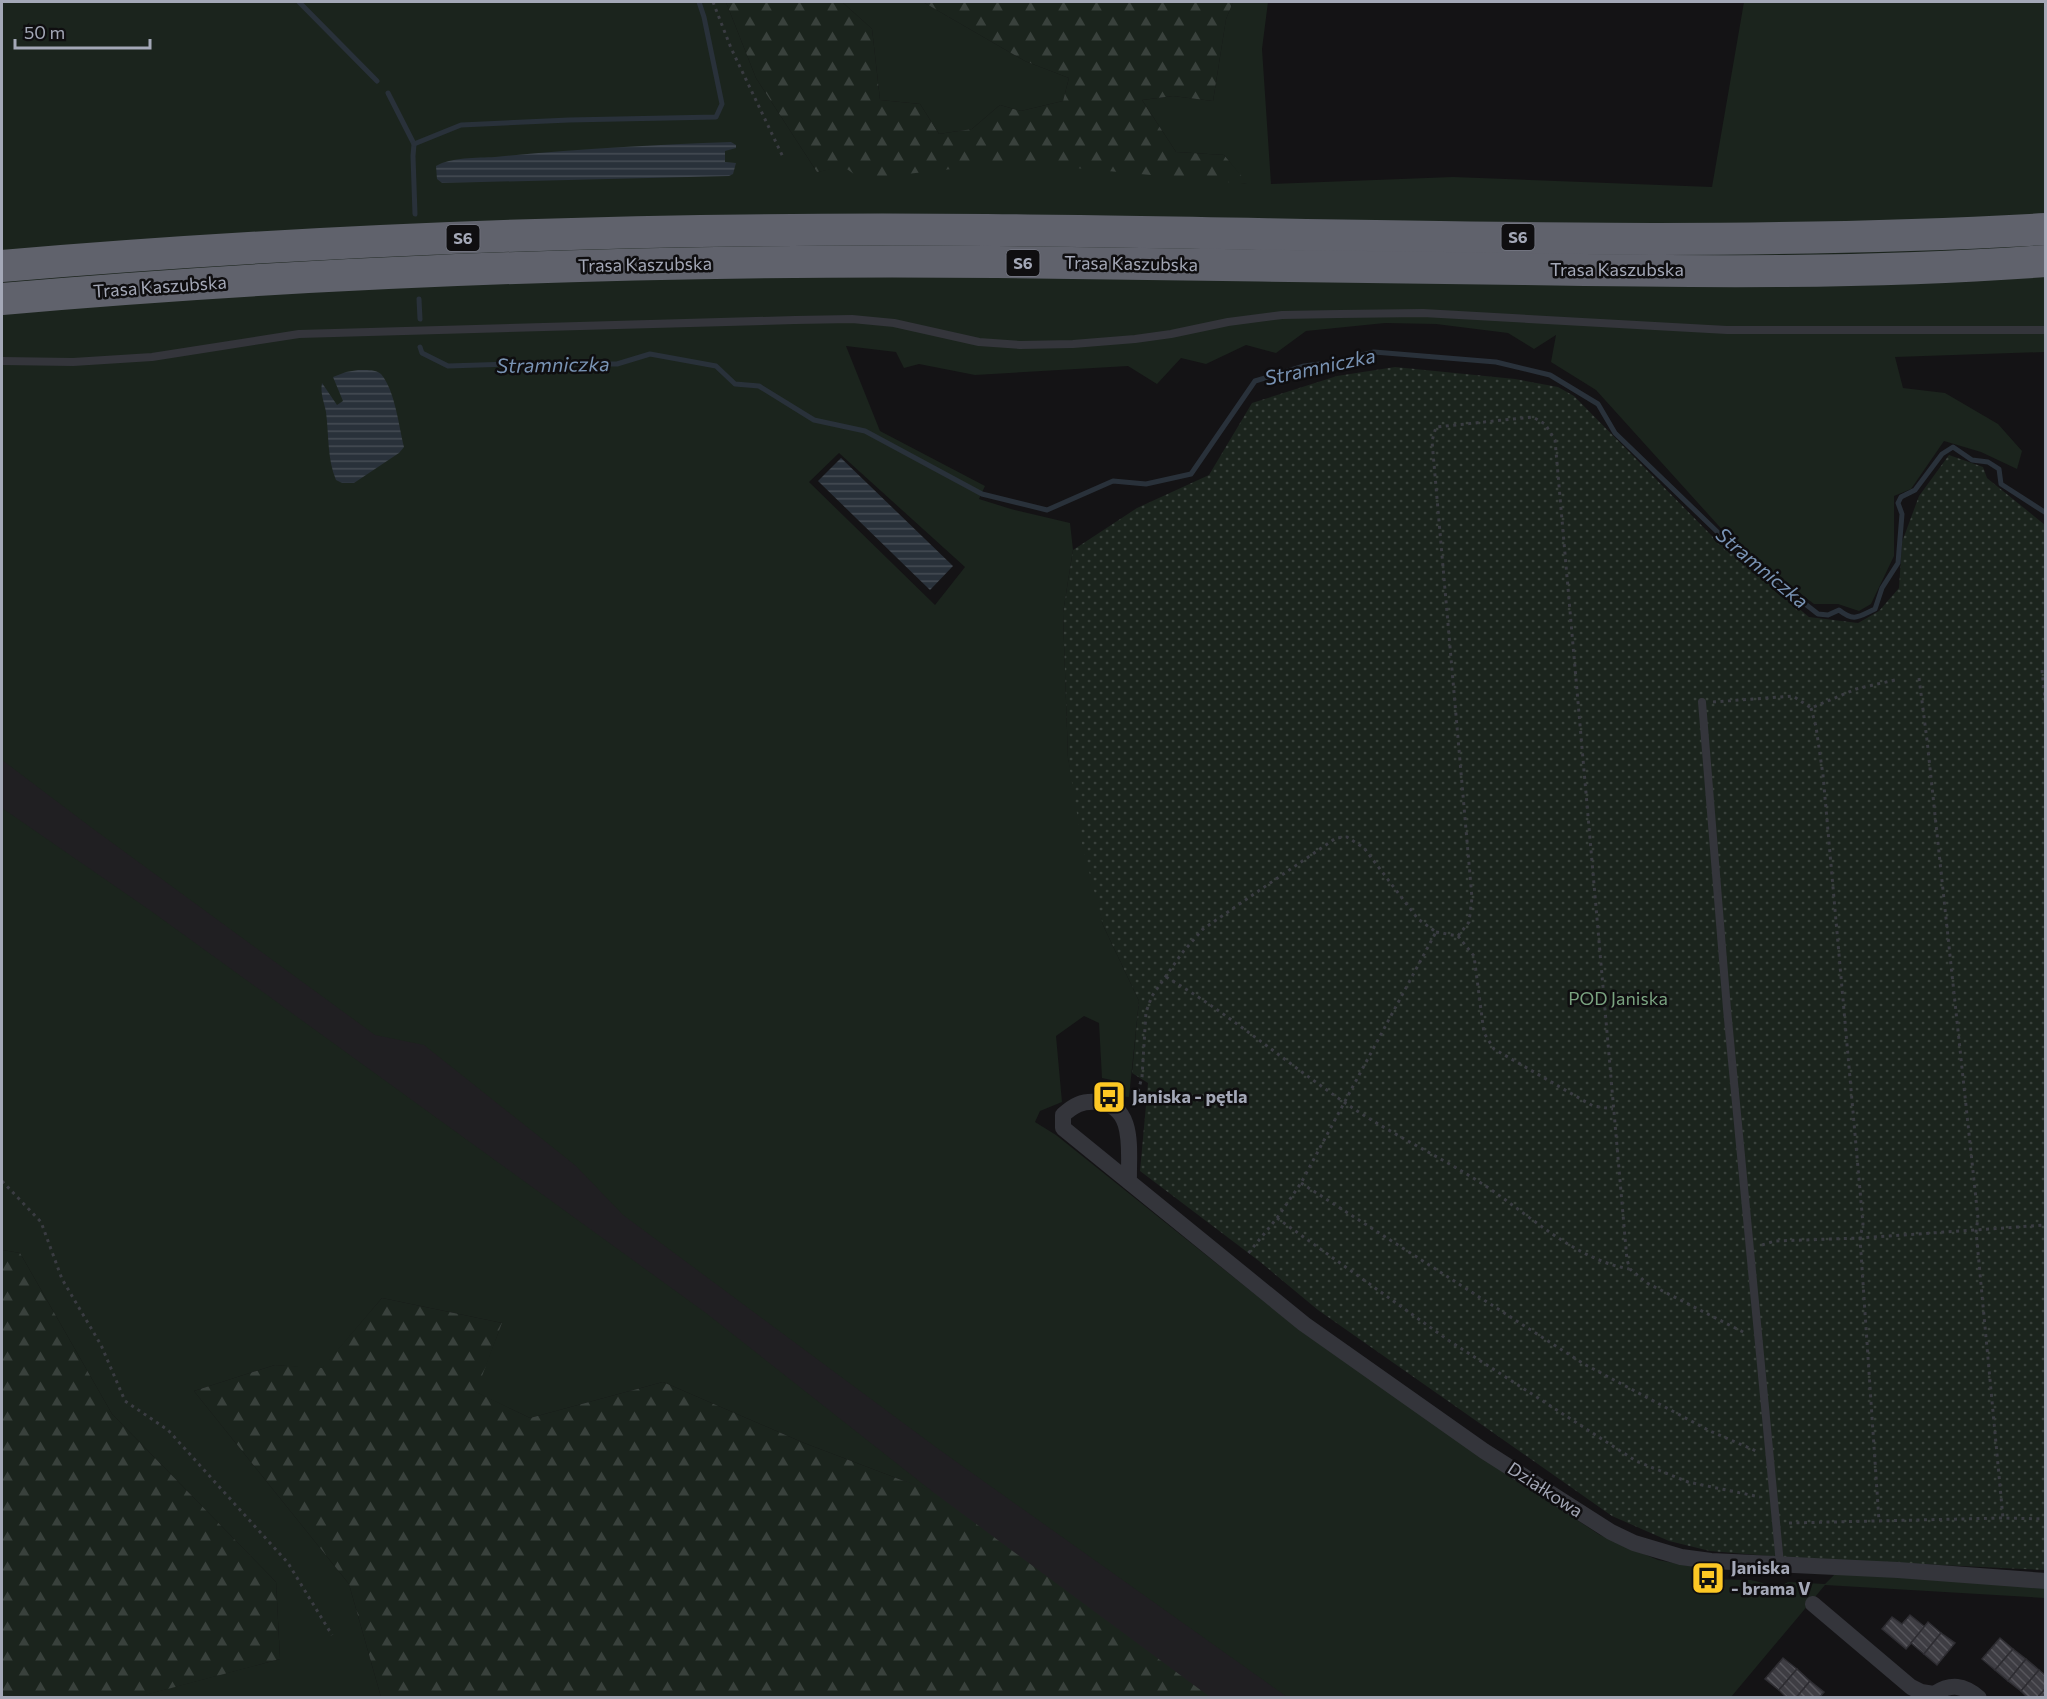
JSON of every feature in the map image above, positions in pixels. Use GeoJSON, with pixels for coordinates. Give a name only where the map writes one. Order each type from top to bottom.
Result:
{"type":"FeatureCollection","features":[{"type":"Feature","properties":{"kind":"highway","name":"Trasa Kaszubska"},"geometry":{"type":"LineString","coordinates":[[2,266],[341,243],[704,231],[937,230],[1773,238],[1986,233],[2046,229]]}},
{"type":"Feature","properties":{"kind":"highway","name":"Trasa Kaszubska"},"geometry":{"type":"LineString","coordinates":[[2,299],[319,277],[674,264],[993,262],[1718,271],[1872,269],[2046,261]]}},
{"type":"Feature","properties":{"kind":"street","name":"Działkowa"},"geometry":{"type":"LineString","coordinates":[[1127,1123],[1118,1109],[1107,1102],[1088,1101],[1074,1105],[1063,1115],[1063,1128],[1304,1324],[1484,1451],[1611,1532],[1634,1543],[1681,1557],[1711,1561],[1898,1570],[2046,1581]]}},
{"type":"Feature","properties":{"kind":"street"},"geometry":{"type":"LineString","coordinates":[[1127,1123],[1129,1182]]}},
{"type":"Feature","properties":{"kind":"street"},"geometry":{"type":"LineString","coordinates":[[1813,1604],[1911,1687],[1932,1696],[1943,1687],[1962,1686],[1979,1698]]}},
{"type":"Feature","properties":{"kind":"lane"},"geometry":{"type":"LineString","coordinates":[[2,361],[73,362],[152,357],[299,334],[852,319],[894,323],[979,342],[1020,345],[1135,339],[1282,315],[1339,314],[1423,313],[1727,330],[2046,330]]}},
{"type":"Feature","properties":{"kind":"lane"},"geometry":{"type":"LineString","coordinates":[[1702,702],[1727,1009],[1780,1564]]}},
{"type":"Feature","properties":{"kind":"path"},"geometry":{"type":"LineString","coordinates":[[712,2],[730,48],[783,157]]}},
{"type":"Feature","properties":{"kind":"path"},"geometry":{"type":"LineString","coordinates":[[1458,936],[1469,922],[1472,898],[1432,441],[1436,427],[1533,417],[1545,424],[1554,440],[1613,1109],[1630,1269]]}},
{"type":"Feature","properties":{"kind":"path"},"geometry":{"type":"LineString","coordinates":[[2042,670],[2046,710]]}},
{"type":"Feature","properties":{"kind":"path"},"geometry":{"type":"LineString","coordinates":[[1919,678],[1978,1218],[1976,1231],[2003,1518]]}},
{"type":"Feature","properties":{"kind":"path"},"geometry":{"type":"LineString","coordinates":[[1811,708],[1857,689],[1899,679]]}},
{"type":"Feature","properties":{"kind":"path"},"geometry":{"type":"LineString","coordinates":[[1702,702],[1793,696],[1811,708],[1816,727],[1823,775],[1863,1224],[1860,1238],[1879,1521]]}},
{"type":"Feature","properties":{"kind":"path"},"geometry":{"type":"LineString","coordinates":[[1127,1123],[1136,1102],[1142,1077],[1146,1012],[1152,996],[1182,953],[1203,929],[1336,838],[1347,837],[1364,848],[1418,919],[1436,932],[1458,936],[1474,956],[1484,1034],[1494,1049],[1593,1106],[1613,1109]]}},
{"type":"Feature","properties":{"kind":"path"},"geometry":{"type":"LineString","coordinates":[[1235,1269],[1277,1218],[1301,1183],[1436,932]]}},
{"type":"Feature","properties":{"kind":"path"},"geometry":{"type":"LineString","coordinates":[[1166,976],[1345,1103],[1411,1144],[1479,1182],[1564,1243],[1593,1258],[1630,1269],[1647,1283],[1757,1339]]}},
{"type":"Feature","properties":{"kind":"path"},"geometry":{"type":"LineString","coordinates":[[2,1181],[41,1222],[63,1279],[101,1345],[125,1401],[168,1430],[288,1563],[332,1635]]}},
{"type":"Feature","properties":{"kind":"path"},"geometry":{"type":"LineString","coordinates":[[1301,1183],[1584,1364],[1710,1431],[1769,1456]]}},
{"type":"Feature","properties":{"kind":"path"},"geometry":{"type":"LineString","coordinates":[[1277,1218],[1448,1340],[1636,1461],[1688,1482],[1757,1496],[1773,1502]]}},
{"type":"Feature","properties":{"kind":"path"},"geometry":{"type":"LineString","coordinates":[[1749,1248],[1775,1241],[1860,1238],[2046,1225]]}},
{"type":"Feature","properties":{"kind":"path"},"geometry":{"type":"LineString","coordinates":[[1775,1523],[2046,1519]]}},
{"type":"Feature","properties":{"kind":"shaded area"},"geometry":{"type":"Polygon","coordinates":[[[731,142],[736,145],[736,148],[725,151],[725,162],[736,163],[733,174],[729,176],[442,183],[437,179],[436,166],[457,159],[731,142]]]}},
{"type":"Feature","properties":{"kind":"shaded area"},"geometry":{"type":"Polygon","coordinates":[[[358,370],[376,371],[386,381],[393,399],[404,447],[399,453],[354,483],[342,483],[336,480],[331,464],[322,383],[337,405],[343,401],[333,377],[358,370]]]}},
{"type":"Feature","properties":{"kind":"shaded area"},"geometry":{"type":"Polygon","coordinates":[[[841,458],[953,566],[930,590],[818,481],[841,458]]]}},
{"type":"Feature","properties":{"kind":"shaded area"},"geometry":{"type":"Polygon","coordinates":[[[2,729],[304,948],[1316,1697],[1188,1697],[898,1477],[2,874],[2,729]]]}},
{"type":"Feature","properties":{"kind":"green space"},"geometry":{"type":"Polygon","coordinates":[[[2,2],[726,2],[756,78],[817,172],[972,136],[1247,184],[1224,155],[1176,152],[1142,100],[1173,96],[1213,101],[1226,19],[1233,2],[1268,2],[1262,49],[1271,184],[1453,177],[1712,187],[1744,2],[2045,2],[2045,352],[1895,357],[1903,388],[1945,393],[1998,424],[2022,451],[2017,469],[1981,452],[1944,441],[1911,489],[1894,496],[1894,556],[1871,604],[1859,611],[1838,604],[1814,604],[1736,545],[1596,390],[1551,362],[1556,335],[1534,349],[1508,333],[1436,324],[1385,323],[1306,331],[1276,353],[1246,345],[1206,364],[1181,358],[1157,384],[1128,366],[975,375],[919,364],[904,368],[896,352],[846,346],[880,431],[985,486],[979,499],[1070,523],[1073,550],[1063,613],[1068,758],[1103,925],[1139,1001],[1129,1097],[1117,1096],[1116,1081],[1102,1078],[1099,1023],[1084,1016],[1056,1036],[1062,1102],[1040,1111],[1035,1122],[1056,1135],[1301,1331],[1475,1453],[1600,1535],[1658,1560],[1700,1568],[1698,1579],[1751,1580],[1779,1587],[1788,1582],[1825,1584],[1835,1574],[2020,1584],[2045,1588],[2045,1598],[1825,1585],[1731,1697],[1287,1697],[937,1448],[623,1215],[576,1166],[424,1045],[375,1035],[2,760],[2,2]],[[839,453],[809,482],[935,605],[965,567],[839,453]]]}},
{"type":"Feature","properties":{"kind":"green space"},"geometry":{"type":"Polygon","coordinates":[[[726,2],[842,2],[872,29],[880,100],[920,104],[939,134],[972,129],[1000,105],[1021,111],[1063,101],[1069,78],[1025,61],[923,2],[1233,2],[1226,19],[1213,101],[1173,96],[1142,100],[1176,152],[1224,155],[1248,184],[999,161],[952,169],[861,179],[844,167],[817,172],[756,78],[726,2]]]}},
{"type":"Feature","properties":{"kind":"green space"},"geometry":{"type":"Polygon","coordinates":[[[842,2],[923,2],[1025,61],[1069,78],[1063,101],[1021,111],[1000,105],[972,129],[939,134],[920,104],[880,100],[872,29],[842,2]]]}},
{"type":"Feature","properties":{"kind":"green space","name":"POD Janiska"},"geometry":{"type":"Polygon","coordinates":[[[1395,367],[1515,379],[1558,387],[1574,396],[1714,538],[1809,617],[1858,623],[1879,611],[1899,588],[1902,542],[1919,496],[1949,455],[1983,467],[1987,478],[2045,525],[2045,1570],[1793,1558],[1710,1551],[1669,1541],[1612,1516],[1318,1310],[1259,1261],[1140,1171],[1148,1083],[1132,1073],[1139,1001],[1103,925],[1082,844],[1068,758],[1063,613],[1073,550],[1137,508],[1209,475],[1252,403],[1337,376],[1395,367]]]}},
{"type":"Feature","properties":{"kind":"green space"},"geometry":{"type":"Polygon","coordinates":[[[2,808],[151,911],[706,1313],[933,1492],[804,1443],[663,1382],[530,1418],[475,1392],[502,1323],[382,1298],[322,1369],[275,1365],[194,1391],[349,1584],[381,1697],[145,1697],[144,1695],[280,1659],[276,1582],[112,1414],[20,1253],[2,1250],[2,808]]]}},
{"type":"Feature","properties":{"kind":"green space"},"geometry":{"type":"Polygon","coordinates":[[[2,1250],[20,1253],[112,1414],[276,1582],[280,1659],[145,1695],[145,1697],[2,1697],[2,1250]]]}},
{"type":"Feature","properties":{"kind":"green space"},"geometry":{"type":"Polygon","coordinates":[[[382,1298],[502,1323],[476,1392],[530,1418],[663,1382],[804,1443],[933,1492],[1210,1697],[381,1697],[349,1584],[194,1391],[275,1365],[322,1368],[382,1298]]]}},
{"type":"Feature","properties":{"kind":"building"},"geometry":{"type":"Polygon","coordinates":[[[1910,1615],[1925,1627],[1906,1649],[1882,1629],[1892,1617],[1902,1624],[1910,1615]]]}},
{"type":"Feature","properties":{"kind":"building"},"geometry":{"type":"Polygon","coordinates":[[[1928,1622],[1941,1633],[1924,1654],[1911,1643],[1928,1622]]]}},
{"type":"Feature","properties":{"kind":"building"},"geometry":{"type":"Polygon","coordinates":[[[1941,1633],[1955,1643],[1937,1665],[1924,1654],[1941,1633]]]}},
{"type":"Feature","properties":{"kind":"building"},"geometry":{"type":"Polygon","coordinates":[[[2000,1638],[2013,1649],[1995,1670],[1982,1659],[2000,1638]]]}},
{"type":"Feature","properties":{"kind":"building"},"geometry":{"type":"Polygon","coordinates":[[[2013,1649],[2026,1659],[2008,1681],[1995,1670],[2013,1649]]]}},
{"type":"Feature","properties":{"kind":"building"},"geometry":{"type":"Polygon","coordinates":[[[1783,1658],[1797,1669],[1779,1690],[1765,1679],[1783,1658]]]}},
{"type":"Feature","properties":{"kind":"building"},"geometry":{"type":"Polygon","coordinates":[[[2026,1659],[2039,1670],[2021,1691],[2008,1681],[2026,1659]]]}},
{"type":"Feature","properties":{"kind":"building"},"geometry":{"type":"Polygon","coordinates":[[[1797,1669],[1810,1681],[1796,1698],[1787,1698],[1779,1690],[1797,1669]]]}},
{"type":"Feature","properties":{"kind":"building"},"geometry":{"type":"Polygon","coordinates":[[[2039,1670],[2046,1676],[2046,1688],[2037,1698],[2028,1698],[2021,1691],[2039,1670]]]}},
{"type":"Feature","properties":{"kind":"building"},"geometry":{"type":"Polygon","coordinates":[[[1810,1681],[1824,1692],[1819,1698],[1796,1698],[1810,1681]]]}},
{"type":"Feature","properties":{"kind":"building"},"geometry":{"type":"Polygon","coordinates":[[[2046,1688],[2046,1698],[2037,1698],[2046,1688]]]}},
{"type":"Feature","properties":{"kind":"waterway","name":"Stramniczka"},"geometry":{"type":"LineString","coordinates":[[299,2],[377,81]]}},
{"type":"Feature","properties":{"kind":"waterway"},"geometry":{"type":"LineString","coordinates":[[414,144],[461,125],[716,117],[722,104],[699,2]]}},
{"type":"Feature","properties":{"kind":"waterway","name":"Stramniczka"},"geometry":{"type":"LineString","coordinates":[[388,93],[414,144],[415,214]]}},
{"type":"Feature","properties":{"kind":"waterway","name":"Stramniczka"},"geometry":{"type":"LineString","coordinates":[[419,299],[420,319]]}},
{"type":"Feature","properties":{"kind":"waterway","name":"Stramniczka"},"geometry":{"type":"LineString","coordinates":[[420,347],[422,353],[448,366],[617,364],[650,354],[716,366],[735,384],[759,386],[814,420],[865,431],[982,494],[1047,510],[1113,481],[1146,484],[1191,474],[1255,381],[1304,366],[1335,362],[1374,352],[1496,362],[1550,375],[1598,404],[1615,433],[1733,547],[1818,614],[1828,615],[1839,610],[1856,617],[1875,609],[1882,588],[1898,563],[1902,514],[1898,503],[1901,497],[1915,490],[1942,454],[1953,447],[1972,460],[1988,462],[1999,469],[2001,484],[2046,513]]}},
{"type":"Feature","properties":{"kind":"place","name":"Janiska - pętla"},"geometry":{"type":"Point","coordinates":[1109,1097]}},
{"type":"Feature","properties":{"kind":"place","name":"Janiska - brama V"},"geometry":{"type":"Point","coordinates":[1708,1578]}}]}
